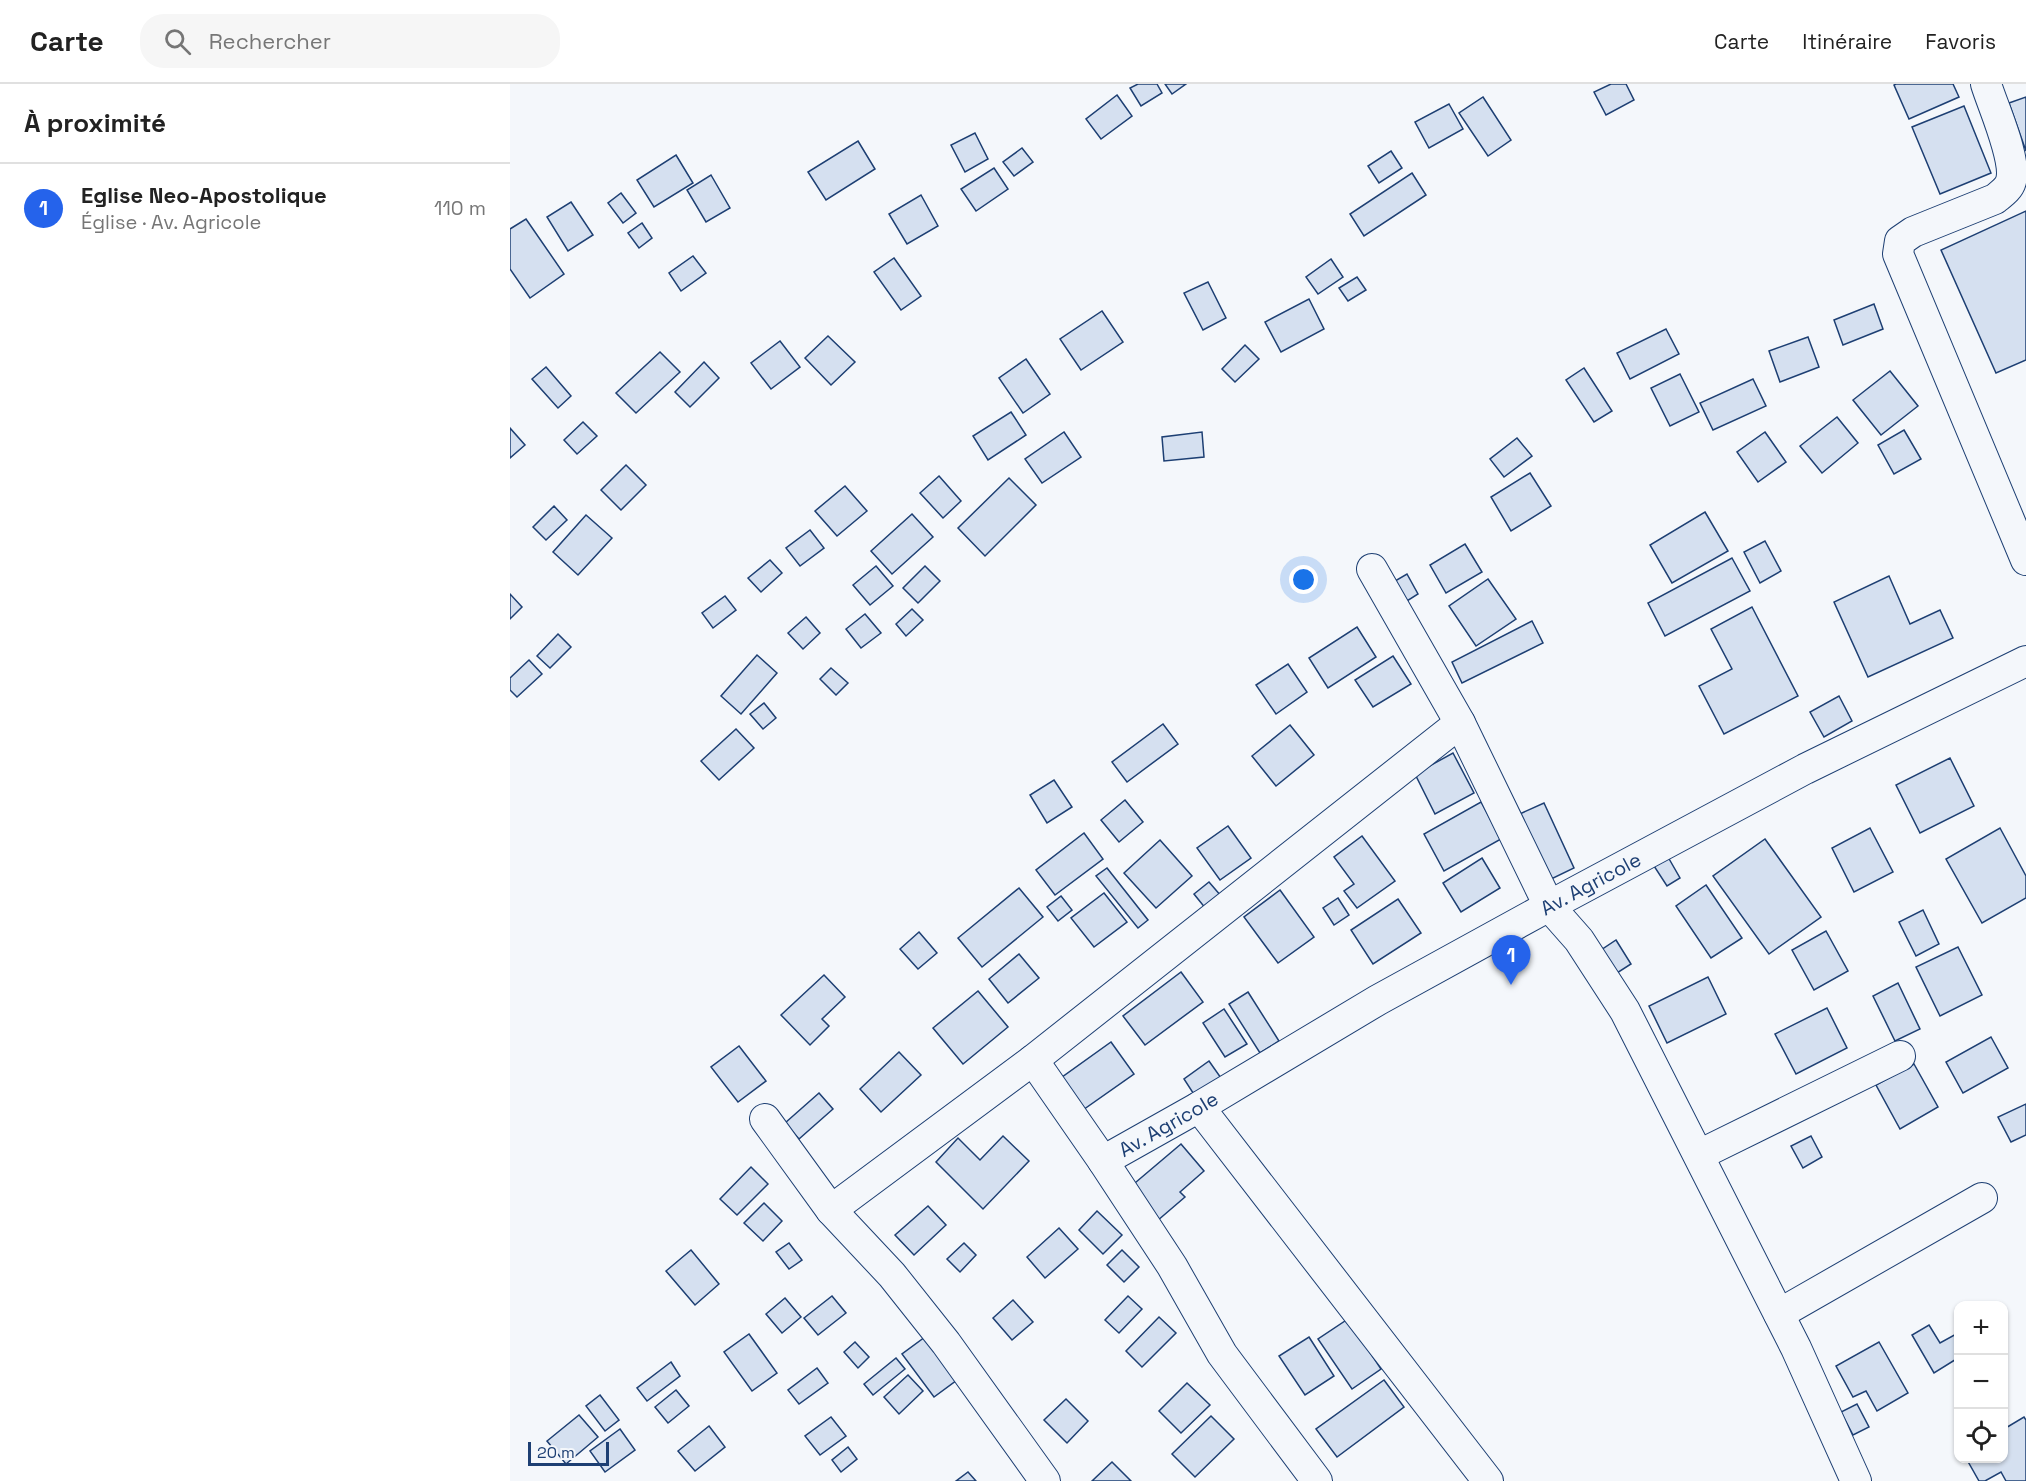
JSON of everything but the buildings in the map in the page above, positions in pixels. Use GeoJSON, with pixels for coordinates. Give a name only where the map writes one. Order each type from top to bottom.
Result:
{"type":"FeatureCollection","features":[{"type":"Feature","properties":{"kind":"street"},"geometry":{"type":"LineString","coordinates":[[1986,84],[2010,157],[2011,181],[2005,191],[1995,199],[1913,232],[1900,241],[1898,254],[2026,560]]}},
{"type":"Feature","properties":{"kind":"street"},"geometry":{"type":"LineString","coordinates":[[1372,569],[1460,723],[1549,906],[1579,940],[1625,1011],[1779,1314],[1856,1481]]}},
{"type":"Feature","properties":{"kind":"street","name":"Av. Agricole"},"geometry":{"type":"LineString","coordinates":[[1103,1161],[1199,1107],[1378,1000],[1549,906],[1805,769],[2026,661]]}},
{"type":"Feature","properties":{"kind":"street"},"geometry":{"type":"LineString","coordinates":[[831,1210],[1033,1060],[1460,723]]}},
{"type":"Feature","properties":{"kind":"street"},"geometry":{"type":"LineString","coordinates":[[1699,1155],[1900,1056]]}},
{"type":"Feature","properties":{"kind":"street"},"geometry":{"type":"LineString","coordinates":[[1033,1060],[1173,1266],[1222,1354],[1317,1481]]}},
{"type":"Feature","properties":{"kind":"street"},"geometry":{"type":"LineString","coordinates":[[1199,1107],[1488,1481]]}},
{"type":"Feature","properties":{"kind":"street"},"geometry":{"type":"LineString","coordinates":[[765,1119],[831,1210],[892,1275],[926,1317],[1045,1481]]}},
{"type":"Feature","properties":{"kind":"street"},"geometry":{"type":"LineString","coordinates":[[1779,1314],[1982,1198]]}},
{"type":"Feature","properties":{"kind":"place","name":"Eglise Neo-Apostolique"},"geometry":{"type":"Point","coordinates":[1511,985]}}]}
